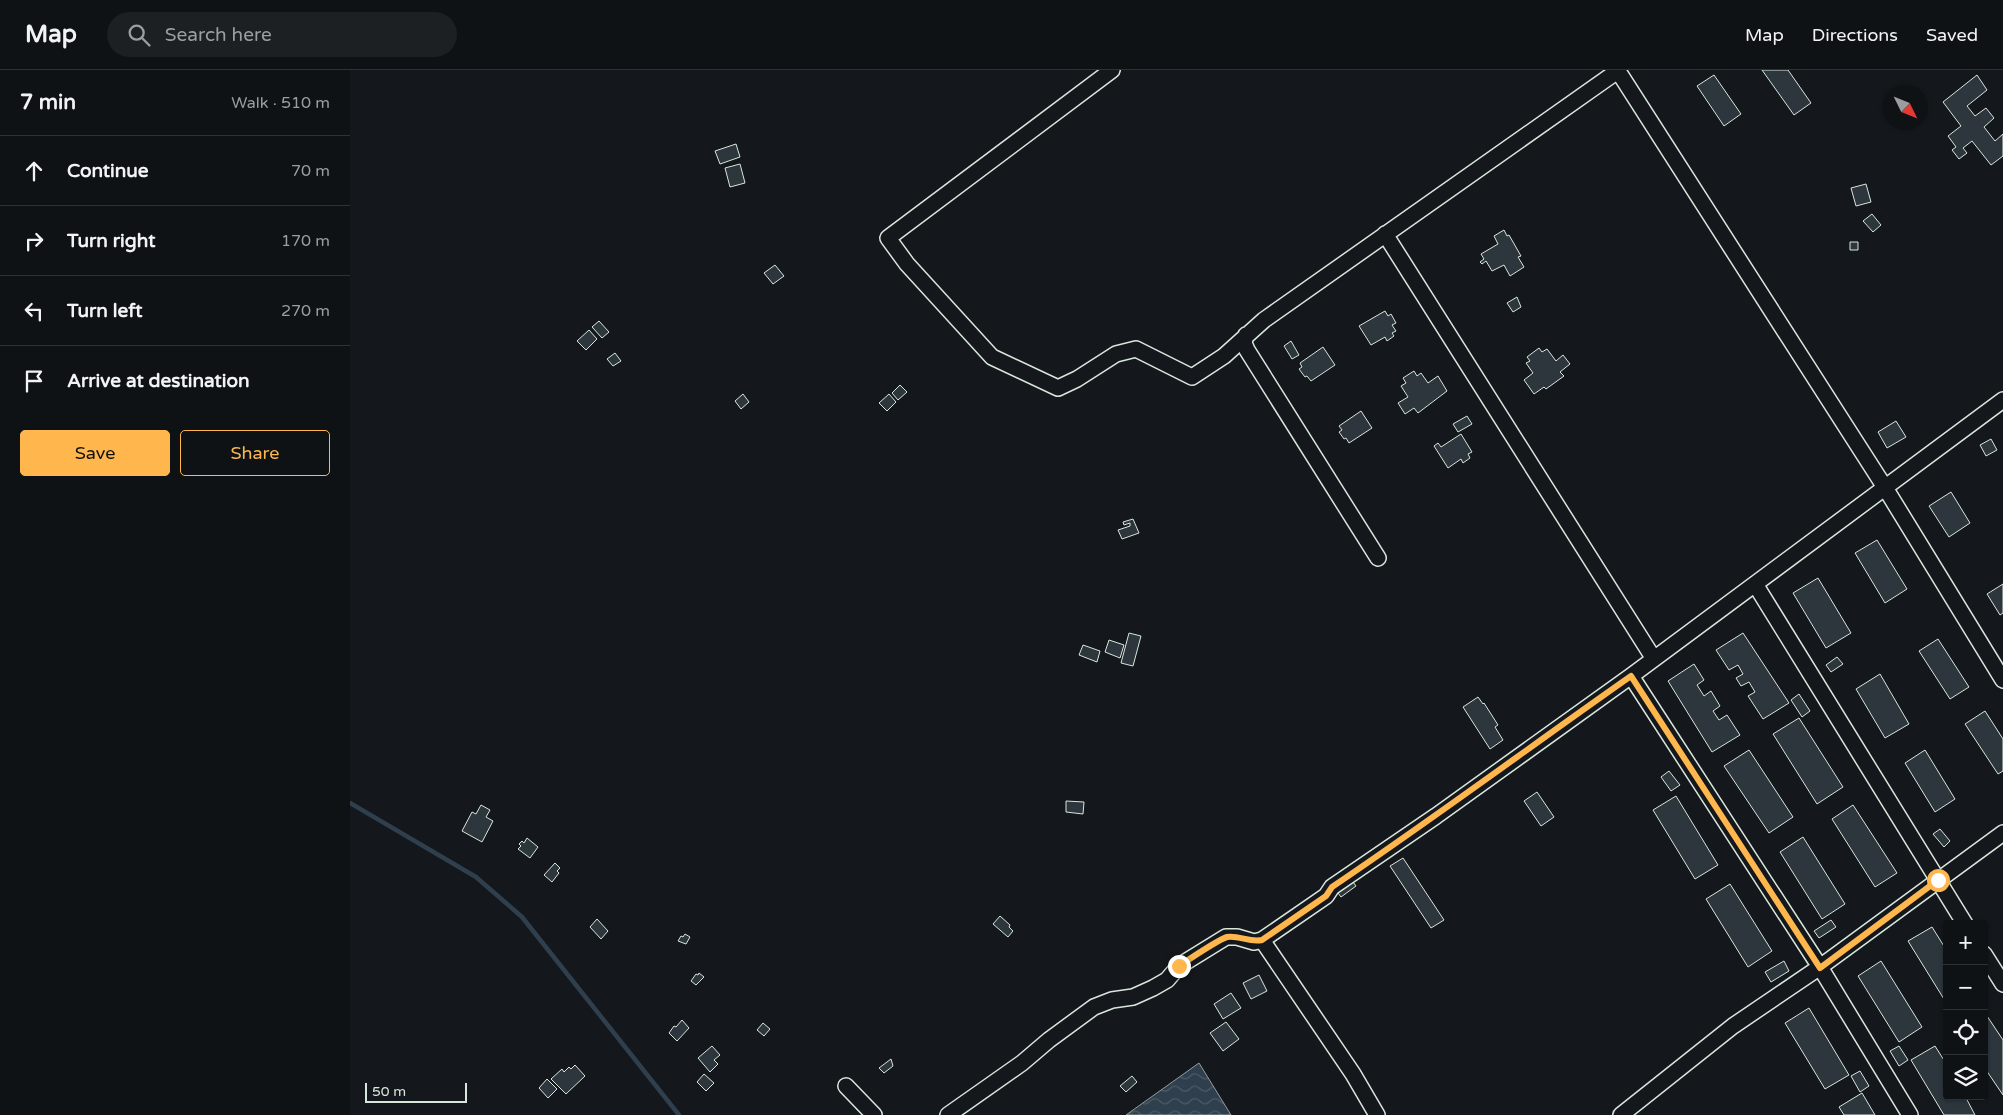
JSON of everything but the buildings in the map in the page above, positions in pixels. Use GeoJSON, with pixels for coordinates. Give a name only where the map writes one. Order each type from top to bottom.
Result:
{"type":"FeatureCollection","features":[{"type":"Feature","properties":{"kind":"street"},"geometry":{"type":"LineString","coordinates":[[1112,70],[888,238],[907,264],[992,357],[1058,388],[1077,379],[1116,354],[1136,349],[1192,377],[1224,356],[1264,320],[1618,70],[1884,486],[2003,680]]}},
{"type":"Feature","properties":{"kind":"street"},"geometry":{"type":"LineString","coordinates":[[1385,234],[1654,659]]}},
{"type":"Feature","properties":{"kind":"street"},"geometry":{"type":"LineString","coordinates":[[1246,335],[1244,343],[1248,350],[1378,558]]}},
{"type":"Feature","properties":{"kind":"street"},"geometry":{"type":"LineString","coordinates":[[948,1115],[1022,1064],[1049,1040],[1094,1008],[1112,1000],[1133,997],[1153,988],[1167,980],[1179,966],[1226,937],[1237,937],[1254,942],[1262,940],[1326,896],[1332,887],[1436,816],[1631,676],[1884,486],[2003,400]]}},
{"type":"Feature","properties":{"kind":"street"},"geometry":{"type":"LineString","coordinates":[[1755,584],[1963,920]]}},
{"type":"Feature","properties":{"kind":"street"},"geometry":{"type":"LineString","coordinates":[[1631,676],[1820,968],[1910,1115]]}},
{"type":"Feature","properties":{"kind":"street"},"geometry":{"type":"LineString","coordinates":[[1621,1115],[1733,1026],[1820,968],[2003,833]]}},
{"type":"Feature","properties":{"kind":"street"},"geometry":{"type":"LineString","coordinates":[[1262,940],[1352,1074],[1377,1115]]}},
{"type":"Feature","properties":{"kind":"street"},"geometry":{"type":"LineString","coordinates":[[1988,960],[2003,984]]}},
{"type":"Feature","properties":{"kind":"street"},"geometry":{"type":"LineString","coordinates":[[850,1090],[874,1115]]}},
{"type":"Feature","properties":{"kind":"water"},"geometry":{"type":"Polygon","coordinates":[[[1199,1063],[1231,1115],[1126,1115],[1199,1063]]]}},
{"type":"Feature","properties":{"kind":"waterway"},"geometry":{"type":"LineString","coordinates":[[350,803],[476,877],[522,917],[679,1115]]}},
{"type":"Feature","properties":{"kind":"route"},"geometry":{"type":"LineString","coordinates":[[1179,966],[1226,937],[1237,937],[1254,942],[1262,940],[1326,896],[1332,887],[1436,816],[1631,676],[1820,968],[1938,880]]}}]}
